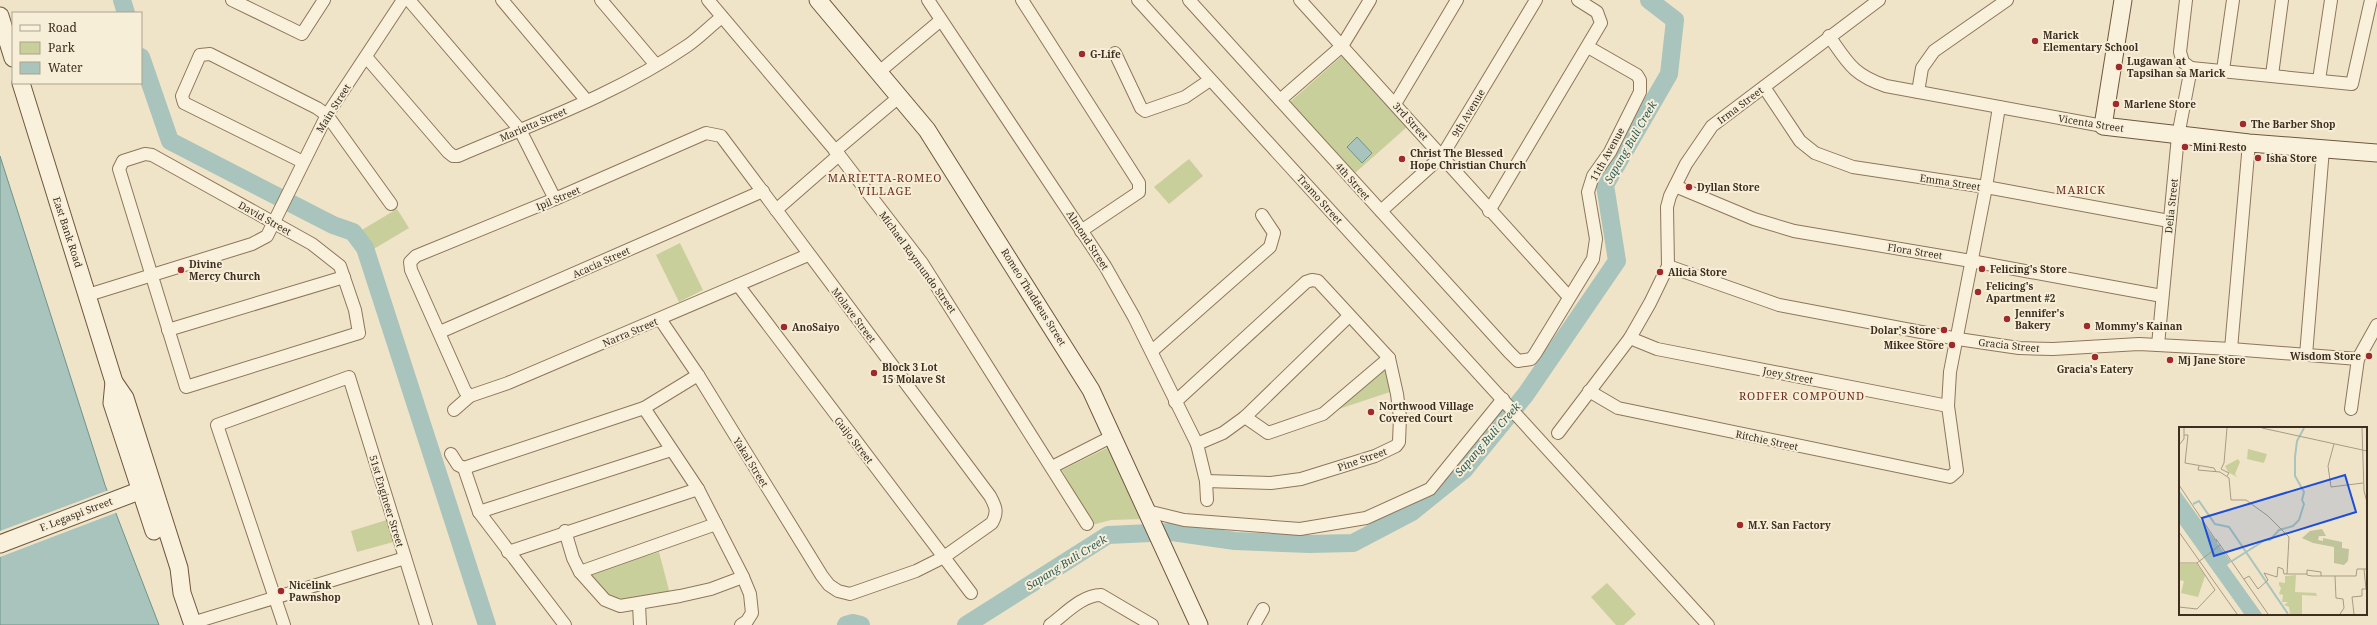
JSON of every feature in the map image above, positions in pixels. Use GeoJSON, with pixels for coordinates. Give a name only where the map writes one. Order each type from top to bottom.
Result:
{"type":"FeatureCollection","features":[{"type":"Feature","properties":{"kind":"street"},"geometry":{"type":"LineString","coordinates":[[232,0],[302,34],[324,0]]}},
{"type":"Feature","properties":{"kind":"street","name":"Main Street"},"geometry":{"type":"LineString","coordinates":[[88,294],[252,244],[268,236],[283,202],[327,115],[367,58],[403,0]]}},
{"type":"Feature","properties":{"kind":"street"},"geometry":{"type":"LineString","coordinates":[[409,0],[520,130],[555,199]]}},
{"type":"Feature","properties":{"kind":"street"},"geometry":{"type":"LineString","coordinates":[[502,0],[587,101]]}},
{"type":"Feature","properties":{"kind":"street"},"geometry":{"type":"LineString","coordinates":[[601,0],[656,65]]}},
{"type":"Feature","properties":{"kind":"street","name":"Michael Raymundo Street"},"geometry":{"type":"LineString","coordinates":[[708,0],[837,153],[926,269],[1087,524]]}},
{"type":"Feature","properties":{"kind":"street","name":"Romeo Thaddeus Street"},"geometry":{"type":"LineString","coordinates":[[818,0],[927,130],[1011,260],[1091,390],[1199,625]]}},
{"type":"Feature","properties":{"kind":"street","name":"Almond Street"},"geometry":{"type":"LineString","coordinates":[[928,0],[1105,266],[1152,351],[1175,402],[1197,444],[1206,481],[1207,500]]}},
{"type":"Feature","properties":{"kind":"street"},"geometry":{"type":"LineString","coordinates":[[1022,0],[1139,182],[1139,192],[1082,231]]}},
{"type":"Feature","properties":{"kind":"street","name":"Tramo Street"},"geometry":{"type":"LineString","coordinates":[[1138,0],[1708,625]]}},
{"type":"Feature","properties":{"kind":"street","name":"3rd Street"},"geometry":{"type":"LineString","coordinates":[[1300,0],[1442,156],[1489,211],[1569,297]]}},
{"type":"Feature","properties":{"kind":"street"},"geometry":{"type":"LineString","coordinates":[[1280,100],[1342,46],[1370,0]]}},
{"type":"Feature","properties":{"kind":"street"},"geometry":{"type":"LineString","coordinates":[[1395,104],[1457,0]]}},
{"type":"Feature","properties":{"kind":"street","name":"9th Avenue"},"geometry":{"type":"LineString","coordinates":[[1381,211],[1442,156],[1536,0]]}},
{"type":"Feature","properties":{"kind":"street"},"geometry":{"type":"LineString","coordinates":[[1489,211],[1601,24],[1601,19],[1597,12],[1578,0]]}},
{"type":"Feature","properties":{"kind":"street","name":"Irma Street"},"geometry":{"type":"LineString","coordinates":[[1558,433],[1630,338],[1668,266],[1667,208],[1675,186],[1686,164],[1712,126],[1829,36],[1879,0]]}},
{"type":"Feature","properties":{"kind":"street"},"geometry":{"type":"LineString","coordinates":[[1918,92],[1922,68],[1934,51],[2007,0]]}},
{"type":"Feature","properties":{"kind":"street"},"geometry":{"type":"LineString","coordinates":[[2104,126],[2123,0]]}},
{"type":"Feature","properties":{"kind":"street"},"geometry":{"type":"LineString","coordinates":[[2186,0],[2180,52],[2183,62],[2191,68],[2352,84],[2371,0]]}},
{"type":"Feature","properties":{"kind":"street"},"geometry":{"type":"LineString","coordinates":[[2223,70],[2233,0]]}},
{"type":"Feature","properties":{"kind":"street"},"geometry":{"type":"LineString","coordinates":[[2272,75],[2282,0]]}},
{"type":"Feature","properties":{"kind":"street"},"geometry":{"type":"LineString","coordinates":[[2319,80],[2330,0]]}},
{"type":"Feature","properties":{"kind":"street","name":"4th Street"},"geometry":{"type":"LineString","coordinates":[[1193,1],[1280,100],[1508,352],[1518,361]]}},
{"type":"Feature","properties":{"kind":"street"},"geometry":{"type":"LineString","coordinates":[[0,16],[12,55]]}},
{"type":"Feature","properties":{"kind":"street","name":"Marietta Street"},"geometry":{"type":"LineString","coordinates":[[367,58],[453,156],[458,156],[587,101],[656,65],[688,45],[722,17]]}},
{"type":"Feature","properties":{"kind":"street"},"geometry":{"type":"LineString","coordinates":[[879,72],[941,20]]}},
{"type":"Feature","properties":{"kind":"street","name":"Vicenta Street"},"geometry":{"type":"LineString","coordinates":[[1829,36],[1850,66],[1860,75],[1886,86],[2104,126],[2178,136],[2377,153]]}},
{"type":"Feature","properties":{"kind":"street","name":"11th Avenue"},"geometry":{"type":"LineString","coordinates":[[1518,361],[1531,359],[1535,354],[1593,259],[1596,239],[1588,192],[1593,176],[1610,152],[1640,92],[1641,86],[1637,75],[1588,47]]}},
{"type":"Feature","properties":{"kind":"street"},"geometry":{"type":"LineString","coordinates":[[1115,53],[1141,108],[1145,111],[1185,97],[1210,80]]}},
{"type":"Feature","properties":{"kind":"street"},"geometry":{"type":"LineString","coordinates":[[303,162],[186,105],[182,101],[182,96],[199,58],[206,54],[317,108],[327,115],[391,204]]}},
{"type":"Feature","properties":{"kind":"street","name":"Delia Street"},"geometry":{"type":"LineString","coordinates":[[2158,345],[2178,136],[2191,68]]}},
{"type":"Feature","properties":{"kind":"street","name":"East Bank Road"},"geometry":{"type":"LineString","coordinates":[[21,84],[88,294],[114,382],[125,398],[146,488],[179,568],[182,593],[192,624]]}},
{"type":"Feature","properties":{"kind":"street","name":"Emma Street"},"geometry":{"type":"LineString","coordinates":[[1764,87],[1800,141],[1815,153],[1853,167],[1986,188],[2169,221]]}},
{"type":"Feature","properties":{"kind":"street"},"geometry":{"type":"LineString","coordinates":[[776,210],[899,97]]}},
{"type":"Feature","properties":{"kind":"street"},"geometry":{"type":"LineString","coordinates":[[1948,406],[1950,372],[1958,339],[1971,261],[1986,188],[1999,107]]}},
{"type":"Feature","properties":{"kind":"street","name":"Ipil Street"},"geometry":{"type":"LineString","coordinates":[[440,332],[411,270],[410,262],[416,256],[555,199],[706,134]]}},
{"type":"Feature","properties":{"kind":"street","name":"Molave Street"},"geometry":{"type":"LineString","coordinates":[[706,134],[721,136],[996,507],[996,516],[992,523],[944,557]]}},
{"type":"Feature","properties":{"kind":"street"},"geometry":{"type":"LineString","coordinates":[[2231,349],[2249,143]]}},
{"type":"Feature","properties":{"kind":"street"},"geometry":{"type":"LineString","coordinates":[[2306,355],[2323,149]]}},
{"type":"Feature","properties":{"kind":"street","name":"David Street"},"geometry":{"type":"LineString","coordinates":[[152,275],[119,168],[124,161],[145,154],[152,155],[312,244],[340,266],[354,310],[359,333],[186,387],[168,330]]}},
{"type":"Feature","properties":{"kind":"street","name":"Flora Street"},"geometry":{"type":"LineString","coordinates":[[1675,186],[1754,219],[1794,231],[1971,261],[2162,296]]}},
{"type":"Feature","properties":{"kind":"street","name":"Acacia Street"},"geometry":{"type":"LineString","coordinates":[[440,332],[763,191]]}},
{"type":"Feature","properties":{"kind":"street"},"geometry":{"type":"LineString","coordinates":[[1152,351],[1270,247],[1274,233],[1262,215]]}},
{"type":"Feature","properties":{"kind":"street","name":"Narra Street"},"geometry":{"type":"LineString","coordinates":[[454,410],[470,396],[508,383],[808,255]]}},
{"type":"Feature","properties":{"kind":"street","name":"Gracia Street"},"geometry":{"type":"LineString","coordinates":[[1668,266],[1779,305],[1958,339],[2019,348],[2053,349],[2158,345],[2358,359]]}},
{"type":"Feature","properties":{"kind":"street"},"geometry":{"type":"LineString","coordinates":[[152,275],[168,330],[344,276]]}},
{"type":"Feature","properties":{"kind":"street","name":"Pine Street"},"geometry":{"type":"LineString","coordinates":[[1175,402],[1306,282],[1312,280],[1318,281],[1389,358],[1394,376],[1400,417],[1399,442],[1396,446],[1376,456],[1301,479],[1271,482],[1206,481]]}},
{"type":"Feature","properties":{"kind":"street","name":"Guijo Street"},"geometry":{"type":"LineString","coordinates":[[738,285],[972,593]]}},
{"type":"Feature","properties":{"kind":"street"},"geometry":{"type":"LineString","coordinates":[[1197,444],[1223,433],[1245,417],[1349,316]]}},
{"type":"Feature","properties":{"kind":"street","name":"Yakal Street"},"geometry":{"type":"LineString","coordinates":[[660,319],[698,375],[829,585],[838,591],[850,594],[916,570],[944,557]]}},
{"type":"Feature","properties":{"kind":"street"},"geometry":{"type":"LineString","coordinates":[[2351,409],[2358,359],[2377,325]]}},
{"type":"Feature","properties":{"kind":"street"},"geometry":{"type":"LineString","coordinates":[[440,332],[465,391],[470,396]]}},
{"type":"Feature","properties":{"kind":"street","name":"Joey Street"},"geometry":{"type":"LineString","coordinates":[[1630,338],[1657,349],[1948,406]]}},
{"type":"Feature","properties":{"kind":"street"},"geometry":{"type":"LineString","coordinates":[[1245,417],[1268,433],[1323,414],[1389,358]]}},
{"type":"Feature","properties":{"kind":"street"},"geometry":{"type":"LineString","coordinates":[[464,468],[644,408],[698,375]]}},
{"type":"Feature","properties":{"kind":"street","name":"51st Engineer Street"},"geometry":{"type":"LineString","coordinates":[[275,598],[216,425],[349,377],[426,625]]}},
{"type":"Feature","properties":{"kind":"street","name":"Ritchie Street"},"geometry":{"type":"LineString","coordinates":[[1589,391],[1618,408],[1950,477],[1957,471],[1948,406]]}},
{"type":"Feature","properties":{"kind":"street"},"geometry":{"type":"LineString","coordinates":[[1149,516],[1300,529],[1366,518],[1430,489],[1506,402]]}},
{"type":"Feature","properties":{"kind":"street"},"geometry":{"type":"LineString","coordinates":[[644,408],[670,450],[698,489],[743,577],[750,594],[752,613],[747,621],[741,625]]}},
{"type":"Feature","properties":{"kind":"street"},"geometry":{"type":"LineString","coordinates":[[1052,467],[1112,436]]}},
{"type":"Feature","properties":{"kind":"street"},"geometry":{"type":"LineString","coordinates":[[479,512],[670,450]]}},
{"type":"Feature","properties":{"kind":"street"},"geometry":{"type":"LineString","coordinates":[[451,454],[458,465],[464,468],[479,512],[565,625]]}},
{"type":"Feature","properties":{"kind":"street","name":"F. Legaspi Street"},"geometry":{"type":"LineString","coordinates":[[0,544],[146,488]]}},
{"type":"Feature","properties":{"kind":"street"},"geometry":{"type":"LineString","coordinates":[[508,552],[565,531],[698,489]]}},
{"type":"Feature","properties":{"kind":"street"},"geometry":{"type":"LineString","coordinates":[[580,572],[716,524]]}},
{"type":"Feature","properties":{"kind":"street"},"geometry":{"type":"LineString","coordinates":[[565,531],[573,558],[580,572],[604,600],[620,606],[639,604],[710,589],[743,577]]}},
{"type":"Feature","properties":{"kind":"street"},"geometry":{"type":"LineString","coordinates":[[192,624],[405,558]]}},
{"type":"Feature","properties":{"kind":"street"},"geometry":{"type":"LineString","coordinates":[[1050,625],[1085,599],[1093,595],[1102,595],[1152,625]]}},
{"type":"Feature","properties":{"kind":"street"},"geometry":{"type":"LineString","coordinates":[[275,598],[284,625]]}},
{"type":"Feature","properties":{"kind":"street"},"geometry":{"type":"LineString","coordinates":[[639,604],[640,625]]}},
{"type":"Feature","properties":{"kind":"street"},"geometry":{"type":"LineString","coordinates":[[1254,625],[1263,609]]}},
{"type":"Feature","properties":{"kind":"green space"},"geometry":{"type":"Polygon","coordinates":[[[1343,55],[1407,127],[1355,173],[1290,102],[1343,55]]]}},
{"type":"Feature","properties":{"kind":"green space"},"geometry":{"type":"Polygon","coordinates":[[[1189,159],[1203,176],[1169,204],[1154,187],[1189,159]]]}},
{"type":"Feature","properties":{"kind":"green space"},"geometry":{"type":"Polygon","coordinates":[[[397,209],[409,228],[372,250],[360,231],[397,209]]]}},
{"type":"Feature","properties":{"kind":"green space"},"geometry":{"type":"Polygon","coordinates":[[[680,243],[703,290],[679,302],[656,255],[680,243]]]}},
{"type":"Feature","properties":{"kind":"green space"},"geometry":{"type":"Polygon","coordinates":[[[1388,364],[1393,391],[1330,412],[1388,364]]]}},
{"type":"Feature","properties":{"kind":"green space"},"geometry":{"type":"Polygon","coordinates":[[[1111,446],[1144,519],[1111,520],[1092,525],[1062,470],[1111,446]]]}},
{"type":"Feature","properties":{"kind":"green space"},"geometry":{"type":"Polygon","coordinates":[[[390,519],[397,541],[357,552],[351,531],[390,519]]]}},
{"type":"Feature","properties":{"kind":"green space"},"geometry":{"type":"Polygon","coordinates":[[[659,552],[670,594],[621,603],[606,596],[586,574],[659,552]]]}},
{"type":"Feature","properties":{"kind":"green space"},"geometry":{"type":"Polygon","coordinates":[[[1607,583],[1636,614],[1624,625],[1616,625],[1591,597],[1607,583]]]}},
{"type":"Feature","properties":{"kind":"water"},"geometry":{"type":"Polygon","coordinates":[[[1357,137],[1372,153],[1362,163],[1347,147],[1357,137]]]}},
{"type":"Feature","properties":{"kind":"water"},"geometry":{"type":"Polygon","coordinates":[[[0,156],[105,485],[159,625],[0,625],[0,156]]]}},
{"type":"Feature","properties":{"kind":"pier"},"geometry":{"type":"Polygon","coordinates":[[[109,490],[118,512],[0,557],[0,531],[109,490]]]}},
{"type":"Feature","properties":{"kind":"waterway"},"geometry":{"type":"LineString","coordinates":[[122,0],[126,12]]}},
{"type":"Feature","properties":{"kind":"waterway","name":"Sapang Buli Creek"},"geometry":{"type":"LineString","coordinates":[[966,625],[1108,535],[1172,532],[1235,541],[1309,544],[1353,543],[1412,512],[1464,470],[1526,394],[1617,261],[1605,185],[1669,74],[1675,20],[1649,0]]}},
{"type":"Feature","properties":{"kind":"waterway"},"geometry":{"type":"LineString","coordinates":[[142,60],[170,141],[333,225],[353,232],[365,248],[487,625]]}},
{"type":"Feature","properties":{"kind":"waterway","name":"Sapang Buli Creek"},"geometry":{"type":"LineString","coordinates":[[846,625],[853,623],[861,625]]}},
{"type":"Feature","properties":{"kind":"place","name":"Marick Elementary School"},"geometry":{"type":"Point","coordinates":[2035,41]}},
{"type":"Feature","properties":{"kind":"place","name":"G-Life"},"geometry":{"type":"Point","coordinates":[1082,54]}},
{"type":"Feature","properties":{"kind":"place","name":"Lugawan at Tapsihan sa Marick"},"geometry":{"type":"Point","coordinates":[2119,67]}},
{"type":"Feature","properties":{"kind":"place","name":"Marlene Store"},"geometry":{"type":"Point","coordinates":[2116,104]}},
{"type":"Feature","properties":{"kind":"place","name":"The Barber Shop"},"geometry":{"type":"Point","coordinates":[2243,124]}},
{"type":"Feature","properties":{"kind":"place","name":"Mini Resto"},"geometry":{"type":"Point","coordinates":[2185,147]}},
{"type":"Feature","properties":{"kind":"place","name":"Isha Store"},"geometry":{"type":"Point","coordinates":[2258,158]}},
{"type":"Feature","properties":{"kind":"place","name":"Christ The Blessed Hope Christian Church"},"geometry":{"type":"Point","coordinates":[1402,159]}},
{"type":"Feature","properties":{"kind":"place","name":"Dyllan Store"},"geometry":{"type":"Point","coordinates":[1689,187]}},
{"type":"Feature","properties":{"kind":"place","name":"Felicing's Store"},"geometry":{"type":"Point","coordinates":[1982,269]}},
{"type":"Feature","properties":{"kind":"place","name":"Divine Mercy Church"},"geometry":{"type":"Point","coordinates":[181,270]}},
{"type":"Feature","properties":{"kind":"place","name":"Alicia Store"},"geometry":{"type":"Point","coordinates":[1660,272]}},
{"type":"Feature","properties":{"kind":"place","name":"Felicing's Apartment #2"},"geometry":{"type":"Point","coordinates":[1978,292]}},
{"type":"Feature","properties":{"kind":"place","name":"Jennifer's Bakery"},"geometry":{"type":"Point","coordinates":[2007,319]}},
{"type":"Feature","properties":{"kind":"place","name":"Mommy's Kainan"},"geometry":{"type":"Point","coordinates":[2087,326]}},
{"type":"Feature","properties":{"kind":"place","name":"AnoSaiyo"},"geometry":{"type":"Point","coordinates":[784,327]}},
{"type":"Feature","properties":{"kind":"place","name":"Dolar's Store"},"geometry":{"type":"Point","coordinates":[1944,330]}},
{"type":"Feature","properties":{"kind":"place","name":"Mikee Store"},"geometry":{"type":"Point","coordinates":[1952,345]}},
{"type":"Feature","properties":{"kind":"place","name":"Wisdom Store"},"geometry":{"type":"Point","coordinates":[2369,356]}},
{"type":"Feature","properties":{"kind":"place","name":"Gracia's Eatery"},"geometry":{"type":"Point","coordinates":[2095,357]}},
{"type":"Feature","properties":{"kind":"place","name":"Mj Jane Store"},"geometry":{"type":"Point","coordinates":[2170,360]}},
{"type":"Feature","properties":{"kind":"place","name":"Block 3 Lot 15 Molave St"},"geometry":{"type":"Point","coordinates":[874,373]}},
{"type":"Feature","properties":{"kind":"place","name":"Northwood Village Covered Court"},"geometry":{"type":"Point","coordinates":[1371,412]}},
{"type":"Feature","properties":{"kind":"place","name":"M.Y. San Factory"},"geometry":{"type":"Point","coordinates":[1740,525]}},
{"type":"Feature","properties":{"kind":"place","name":"Nicelink Pawnshop"},"geometry":{"type":"Point","coordinates":[281,591]}},
{"type":"Feature","properties":{"kind":"district","name":"MARIETTA-ROMEO VILLAGE"},"geometry":{"type":"Point","coordinates":[885,183]}},
{"type":"Feature","properties":{"kind":"district","name":"MARICK"},"geometry":{"type":"Point","coordinates":[2081,189]}},
{"type":"Feature","properties":{"kind":"district","name":"RODFER COMPOUND"},"geometry":{"type":"Point","coordinates":[1802,395]}}]}
